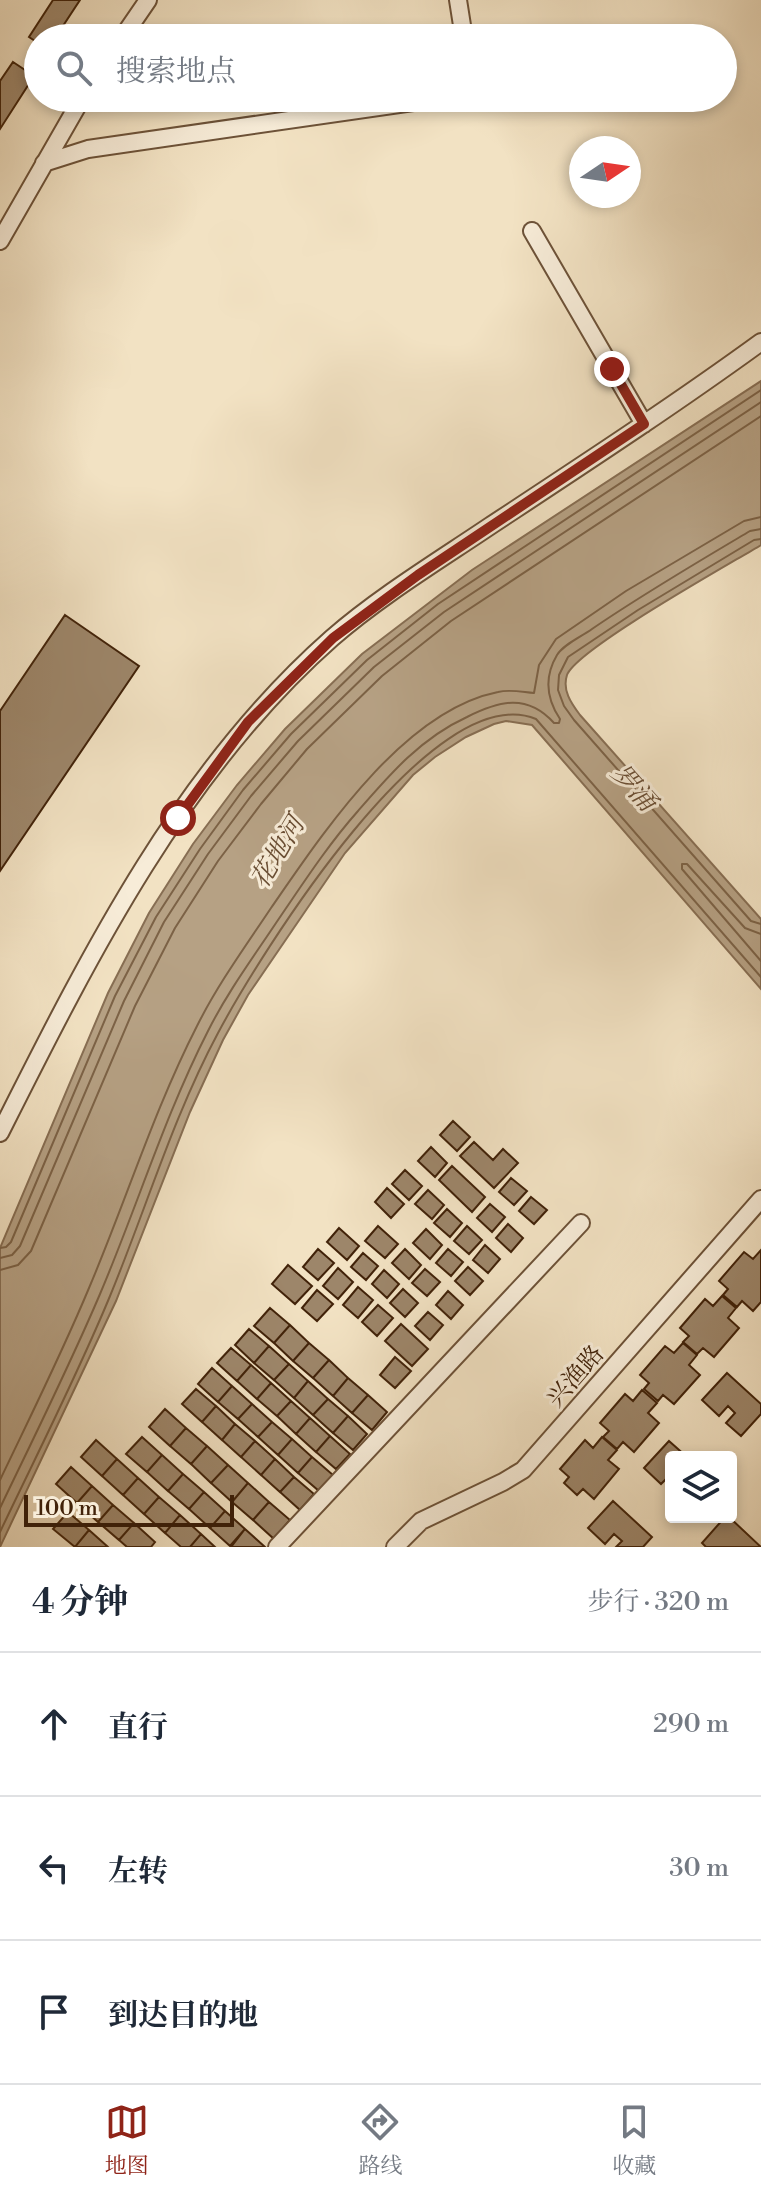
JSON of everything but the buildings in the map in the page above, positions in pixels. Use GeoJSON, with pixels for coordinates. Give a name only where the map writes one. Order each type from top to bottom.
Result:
{"type":"FeatureCollection","features":[{"type":"Feature","properties":{"kind":"street"},"geometry":{"type":"LineString","coordinates":[[132,24],[148,0]]}},
{"type":"Feature","properties":{"kind":"street"},"geometry":{"type":"LineString","coordinates":[[458,0],[462,24]]}},
{"type":"Feature","properties":{"kind":"street"},"geometry":{"type":"LineString","coordinates":[[0,241],[74,112]]}},
{"type":"Feature","properties":{"kind":"street"},"geometry":{"type":"LineString","coordinates":[[44,163],[88,149],[344,112]]}},
{"type":"Feature","properties":{"kind":"street"},"geometry":{"type":"LineString","coordinates":[[532,231],[644,424]]}},
{"type":"Feature","properties":{"kind":"street"},"geometry":{"type":"LineString","coordinates":[[0,1133],[90,958],[160,841],[248,722],[333,638],[418,575],[761,342]]}},
{"type":"Feature","properties":{"kind":"street","name":"兴渔路"},"geometry":{"type":"LineString","coordinates":[[395,1547],[421,1521],[523,1470],[761,1199]]}},
{"type":"Feature","properties":{"kind":"street"},"geometry":{"type":"LineString","coordinates":[[277,1547],[581,1223]]}},
{"type":"Feature","properties":{"kind":"water"},"geometry":{"type":"Polygon","coordinates":[[[761,381],[761,545],[655,608],[597,647],[567,675],[566,686],[580,715],[761,919],[761,989],[532,725],[506,721],[494,724],[435,757],[413,775],[345,853],[248,995],[223,1040],[190,1112],[116,1301],[0,1547],[0,1248],[108,993],[149,913],[193,844],[237,785],[285,729],[362,654],[472,570],[761,381]]]}},
{"type":"Feature","properties":{"kind":"route"},"geometry":{"type":"LineString","coordinates":[[178,818],[248,722],[333,638],[418,575],[644,424],[612,369]]}},
{"type":"Feature","properties":{"kind":"water label","name":"罗涌"},"geometry":{"type":"Point","coordinates":[634,787]}},
{"type":"Feature","properties":{"kind":"water label","name":"花地河"},"geometry":{"type":"Point","coordinates":[277,852]}}]}
